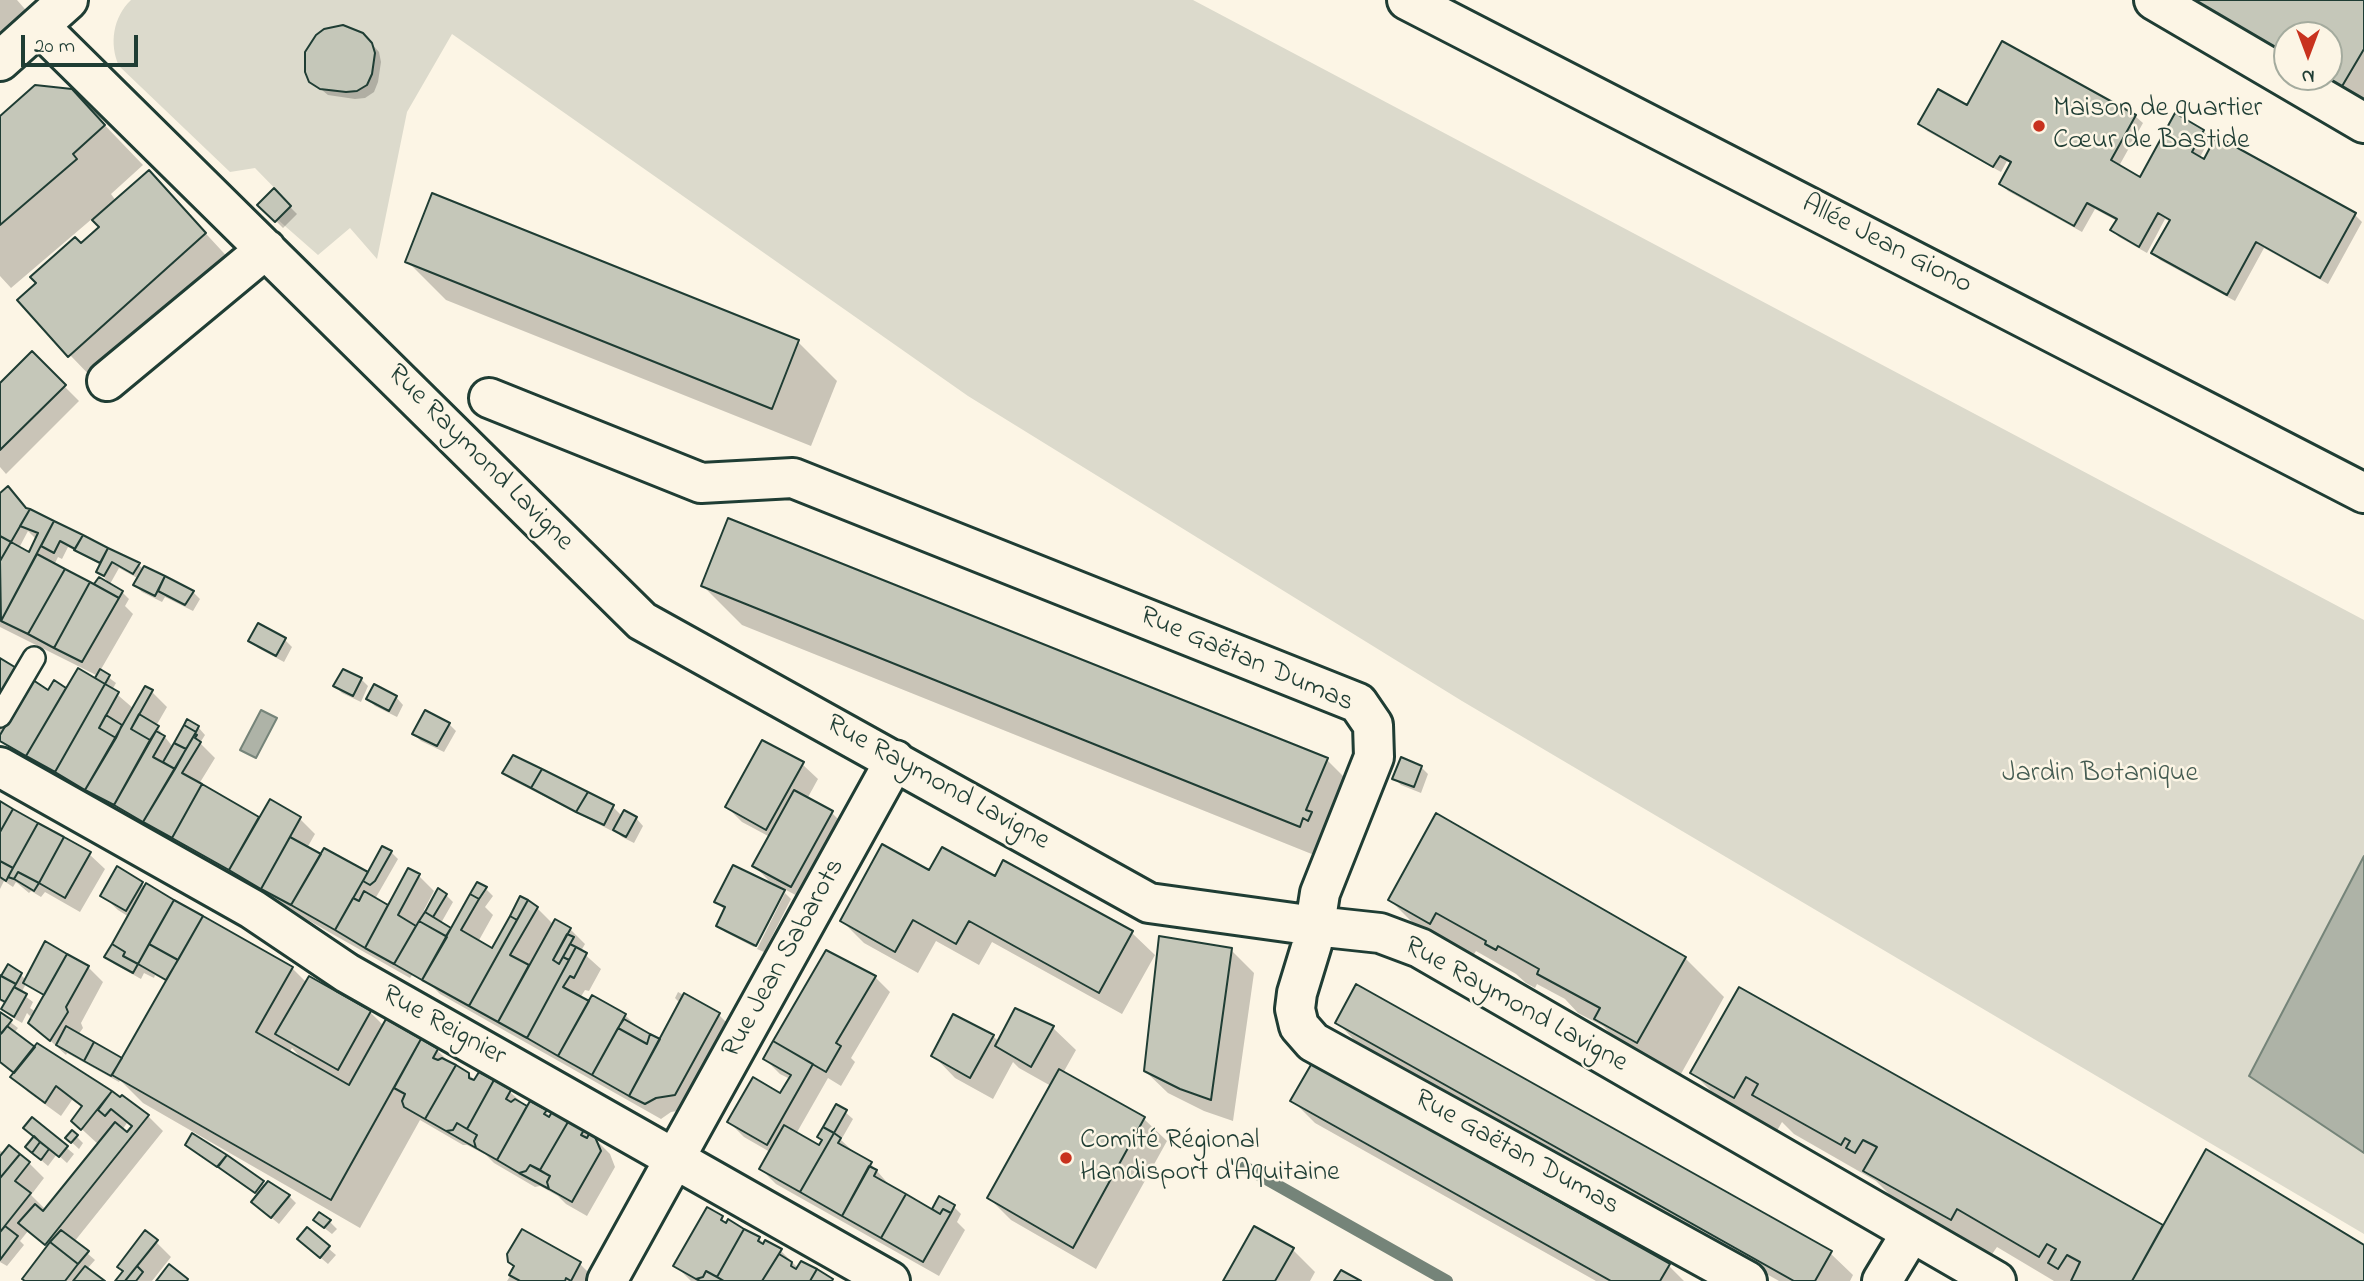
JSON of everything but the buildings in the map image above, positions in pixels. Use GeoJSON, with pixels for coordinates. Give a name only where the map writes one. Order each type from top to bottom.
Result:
{"type":"FeatureCollection","features":[{"type":"Feature","properties":{"kind":"street"},"geometry":{"type":"LineString","coordinates":[[0,61],[68,0]]}},
{"type":"Feature","properties":{"kind":"street","name":"Allée Jean Giono"},"geometry":{"type":"LineString","coordinates":[[1407,0],[2364,493]]}},
{"type":"Feature","properties":{"kind":"street"},"geometry":{"type":"LineString","coordinates":[[2154,0],[2364,123]]}},
{"type":"Feature","properties":{"kind":"street","name":"Rue Raymond Lavigne"},"geometry":{"type":"LineString","coordinates":[[39,26],[642,621],[1149,903],[1380,933],[1420,948],[1996,1281]]}},
{"type":"Feature","properties":{"kind":"street"},"geometry":{"type":"LineString","coordinates":[[107,381],[266,249]]}},
{"type":"Feature","properties":{"kind":"street","name":"Rue Gaëtan Dumas"},"geometry":{"type":"LineString","coordinates":[[489,397],[701,483],[793,478],[1358,702],[1373,725],[1374,757],[1320,893],[1295,1009],[1299,1026],[1313,1042],[1747,1281]]}},
{"type":"Feature","properties":{"kind":"street","name":"Rue Jean Sabarots"},"geometry":{"type":"LineString","coordinates":[[607,1281],[895,760]]}},
{"type":"Feature","properties":{"kind":"street","name":"Rue Reignier"},"geometry":{"type":"LineString","coordinates":[[0,767],[252,909],[347,973],[890,1281]]}},
{"type":"Feature","properties":{"kind":"street"},"geometry":{"type":"LineString","coordinates":[[1882,1281],[1911,1233]]}},
{"type":"Feature","properties":{"kind":"lane"},"geometry":{"type":"LineString","coordinates":[[0,716],[34,658]]}},
{"type":"Feature","properties":{"kind":"green space","name":"Jardin Botanique"},"geometry":{"type":"Polygon","coordinates":[[[131,0],[1193,0],[2364,620],[2364,1234],[1462,701],[968,396],[452,34],[407,112],[377,259],[350,228],[318,255],[277,219],[291,205],[255,168],[230,172],[119,66],[114,49],[114,31],[120,14],[131,0]]]}},
{"type":"Feature","properties":{"kind":"shaded area"},"geometry":{"type":"Polygon","coordinates":[[[261,710],[277,718],[256,758],[240,750],[261,710]]]}},
{"type":"Feature","properties":{"kind":"shaded area"},"geometry":{"type":"Polygon","coordinates":[[[2364,856],[2364,1153],[2249,1076],[2364,856]]]}},
{"type":"Feature","properties":{"kind":"waterway"},"geometry":{"type":"LineString","coordinates":[[1245,1167],[1447,1281]]}},
{"type":"Feature","properties":{"kind":"place","name":"Maison de quartier Cœur de Bastide"},"geometry":{"type":"Point","coordinates":[2039,126]}},
{"type":"Feature","properties":{"kind":"place","name":"Comité Régional Handisport d'Aquitaine"},"geometry":{"type":"Point","coordinates":[1066,1158]}}]}
